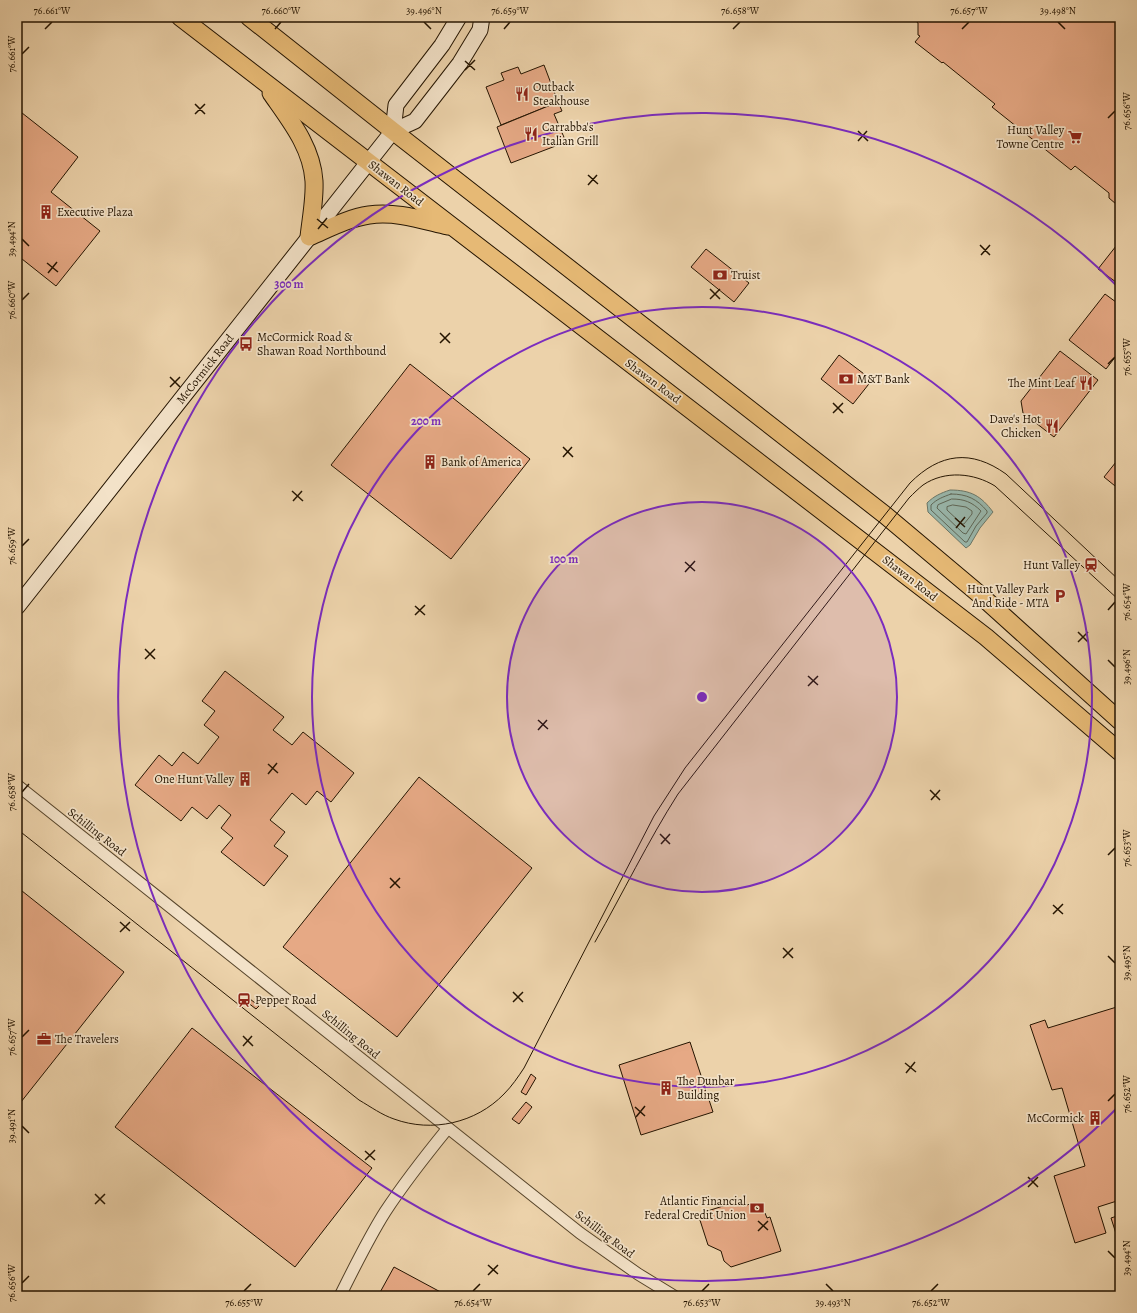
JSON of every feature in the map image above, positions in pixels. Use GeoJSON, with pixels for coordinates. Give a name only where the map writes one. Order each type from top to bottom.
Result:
{"type":"FeatureCollection","features":[{"type":"Feature","properties":{"kind":"main road","name":"Shawan Road"},"geometry":{"type":"LineString","coordinates":[[180,17],[928,591],[1036,678],[1120,752]]}},
{"type":"Feature","properties":{"kind":"main road"},"geometry":{"type":"LineString","coordinates":[[249,17],[393,132],[886,515],[979,594],[1120,721]]}},
{"type":"Feature","properties":{"kind":"main road"},"geometry":{"type":"LineString","coordinates":[[393,132],[396,105],[442,45],[459,17]]}},
{"type":"Feature","properties":{"kind":"main road","name":"McCormick Road"},"geometry":{"type":"LineString","coordinates":[[17,607],[368,162],[393,132],[415,121],[439,91],[460,63],[480,30],[482,17]]}},
{"type":"Feature","properties":{"kind":"main road"},"geometry":{"type":"LineString","coordinates":[[261,80],[295,127],[303,143],[311,166],[314,180],[314,190],[309,237],[356,218],[380,214],[404,216],[454,228]]}},
{"type":"Feature","properties":{"kind":"main road"},"geometry":{"type":"LineString","coordinates":[[1036,678],[1053,661]]}},
{"type":"Feature","properties":{"kind":"street","name":"Schilling Road"},"geometry":{"type":"LineString","coordinates":[[17,785],[605,1251],[638,1274],[674,1296]]}},
{"type":"Feature","properties":{"kind":"street"},"geometry":{"type":"LineString","coordinates":[[340,1296],[368,1242],[386,1212],[404,1185],[448,1128]]}},
{"type":"Feature","properties":{"kind":"water"},"geometry":{"type":"Polygon","coordinates":[[[950,490],[964,491],[975,495],[980,498],[993,512],[980,528],[970,545],[966,548],[928,512],[927,503],[932,498],[950,490]]]}},
{"type":"Feature","properties":{"kind":"building","name":"Hunt Valley Towne Centre"},"geometry":{"type":"Polygon","coordinates":[[[911,17],[1120,17],[1120,204],[1116,204],[1109,198],[1109,193],[1075,166],[1071,170],[992,107],[995,104],[943,62],[942,63],[915,42],[920,36],[918,35],[918,23],[911,17]]]}},
{"type":"Feature","properties":{"kind":"building","name":"Outback Steakhouse"},"geometry":{"type":"Polygon","coordinates":[[[544,65],[558,102],[501,125],[486,87],[504,80],[501,73],[518,67],[521,74],[544,65]]]}},
{"type":"Feature","properties":{"kind":"building","name":"Carrabba's Italian Grill"},"geometry":{"type":"Polygon","coordinates":[[[558,102],[562,111],[554,114],[566,142],[511,163],[497,127],[558,102]]]}},
{"type":"Feature","properties":{"kind":"building","name":"Executive Plaza"},"geometry":{"type":"Polygon","coordinates":[[[17,109],[78,157],[51,192],[100,231],[56,286],[17,255],[17,109]]]}},
{"type":"Feature","properties":{"kind":"building"},"geometry":{"type":"Polygon","coordinates":[[[1120,241],[1120,285],[1098,269],[1120,241]]]}},
{"type":"Feature","properties":{"kind":"building","name":"Truist"},"geometry":{"type":"Polygon","coordinates":[[[706,249],[749,283],[734,302],[691,267],[706,249]]]}},
{"type":"Feature","properties":{"kind":"building"},"geometry":{"type":"Polygon","coordinates":[[[1105,294],[1120,305],[1120,351],[1106,369],[1069,340],[1105,294]]]}},
{"type":"Feature","properties":{"kind":"building"},"geometry":{"type":"Polygon","coordinates":[[[1060,351],[1098,380],[1054,437],[1023,413],[1021,401],[1060,351]]]}},
{"type":"Feature","properties":{"kind":"building","name":"M&T Bank"},"geometry":{"type":"Polygon","coordinates":[[[839,355],[872,380],[853,404],[821,379],[839,355]]]}},
{"type":"Feature","properties":{"kind":"building","name":"Bank of America"},"geometry":{"type":"Polygon","coordinates":[[[410,364],[530,459],[451,559],[331,465],[410,364]]]}},
{"type":"Feature","properties":{"kind":"building"},"geometry":{"type":"Polygon","coordinates":[[[1120,457],[1120,490],[1104,477],[1120,457]]]}},
{"type":"Feature","properties":{"kind":"building","name":"One Hunt Valley"},"geometry":{"type":"Polygon","coordinates":[[[225,671],[284,717],[273,730],[292,745],[303,732],[354,773],[331,802],[317,791],[306,805],[292,793],[270,820],[285,832],[274,846],[288,856],[264,886],[221,852],[233,838],[221,828],[231,815],[219,805],[207,819],[192,807],[181,821],[135,785],[159,755],[172,766],[183,752],[198,764],[219,737],[204,725],[215,711],[202,701],[225,671]]]}},
{"type":"Feature","properties":{"kind":"building"},"geometry":{"type":"Polygon","coordinates":[[[419,777],[532,868],[397,1037],[283,947],[419,777]]]}},
{"type":"Feature","properties":{"kind":"building","name":"The Travelers"},"geometry":{"type":"Polygon","coordinates":[[[17,887],[124,972],[17,1107],[17,887]]]}},
{"type":"Feature","properties":{"kind":"building"},"geometry":{"type":"Polygon","coordinates":[[[250,999],[259,1006],[256,1009],[247,1002],[250,999]]]}},
{"type":"Feature","properties":{"kind":"building","name":"McCormick"},"geometry":{"type":"Polygon","coordinates":[[[1120,1006],[1120,1200],[1098,1207],[1106,1233],[1075,1243],[1054,1176],[1085,1166],[1062,1088],[1052,1090],[1030,1025],[1045,1020],[1048,1028],[1120,1006]]]}},
{"type":"Feature","properties":{"kind":"building"},"geometry":{"type":"Polygon","coordinates":[[[192,1028],[372,1168],[295,1267],[115,1127],[192,1028]]]}},
{"type":"Feature","properties":{"kind":"building","name":"The Dunbar Building"},"geometry":{"type":"Polygon","coordinates":[[[690,1042],[713,1112],[641,1135],[619,1065],[690,1042]]]}},
{"type":"Feature","properties":{"kind":"building"},"geometry":{"type":"Polygon","coordinates":[[[531,1074],[536,1078],[526,1095],[521,1092],[531,1074]]]}},
{"type":"Feature","properties":{"kind":"building"},"geometry":{"type":"Polygon","coordinates":[[[526,1102],[532,1107],[519,1124],[512,1119],[526,1102]]]}},
{"type":"Feature","properties":{"kind":"building"},"geometry":{"type":"Polygon","coordinates":[[[742,1200],[744,1206],[750,1204],[765,1213],[767,1218],[770,1217],[781,1251],[731,1267],[724,1261],[721,1251],[708,1245],[698,1214],[742,1200]]]}},
{"type":"Feature","properties":{"kind":"building"},"geometry":{"type":"Polygon","coordinates":[[[1120,1215],[1120,1246],[1111,1218],[1120,1215]]]}},
{"type":"Feature","properties":{"kind":"building"},"geometry":{"type":"Polygon","coordinates":[[[394,1267],[448,1296],[378,1296],[394,1267]]]}},
{"type":"Feature","properties":{"kind":"tram line"},"geometry":{"type":"LineString","coordinates":[[17,829],[359,1100],[376,1111],[408,1123],[423,1125],[453,1123],[480,1112],[493,1104],[507,1091],[517,1078],[524,1068],[654,816],[685,768],[910,483],[921,473],[944,460],[956,458],[968,458],[993,466],[1006,474],[1120,581]]}},
{"type":"Feature","properties":{"kind":"tram line"},"geometry":{"type":"LineString","coordinates":[[595,942],[678,794],[909,498],[923,485],[941,477],[959,475],[978,478],[995,486],[1120,601]]}},
{"type":"Feature","properties":{"kind":"place","name":"Outback Steakhouse"},"geometry":{"type":"Point","coordinates":[522,94]}},
{"type":"Feature","properties":{"kind":"place","name":"Carrabba's Italian Grill"},"geometry":{"type":"Point","coordinates":[531,134]}},
{"type":"Feature","properties":{"kind":"place","name":"Hunt Valley Towne Centre"},"geometry":{"type":"Point","coordinates":[1075,137]}},
{"type":"Feature","properties":{"kind":"place","name":"Executive Plaza"},"geometry":{"type":"Point","coordinates":[46,212]}},
{"type":"Feature","properties":{"kind":"place","name":"Truist"},"geometry":{"type":"Point","coordinates":[720,275]}},
{"type":"Feature","properties":{"kind":"place","name":"McCormick Road & Shawan Road Northbound"},"geometry":{"type":"Point","coordinates":[246,344]}},
{"type":"Feature","properties":{"kind":"place","name":"M&T Bank"},"geometry":{"type":"Point","coordinates":[846,379]}},
{"type":"Feature","properties":{"kind":"place","name":"The Mint Leaf"},"geometry":{"type":"Point","coordinates":[1086,383]}},
{"type":"Feature","properties":{"kind":"place","name":"Dave's Hot Chicken"},"geometry":{"type":"Point","coordinates":[1052,426]}},
{"type":"Feature","properties":{"kind":"place","name":"Bank of America"},"geometry":{"type":"Point","coordinates":[430,462]}},
{"type":"Feature","properties":{"kind":"place","name":"Hunt Valley"},"geometry":{"type":"Point","coordinates":[1091,565]}},
{"type":"Feature","properties":{"kind":"place","name":"Hunt Valley Park And Ride - MTA"},"geometry":{"type":"Point","coordinates":[1060,596]}},
{"type":"Feature","properties":{"kind":"place","name":"One Hunt Valley"},"geometry":{"type":"Point","coordinates":[245,779]}},
{"type":"Feature","properties":{"kind":"place","name":"Pepper Road"},"geometry":{"type":"Point","coordinates":[244,1000]}},
{"type":"Feature","properties":{"kind":"place","name":"The Travelers"},"geometry":{"type":"Point","coordinates":[44,1039]}},
{"type":"Feature","properties":{"kind":"place","name":"The Dunbar Building"},"geometry":{"type":"Point","coordinates":[666,1088]}},
{"type":"Feature","properties":{"kind":"place","name":"McCormick"},"geometry":{"type":"Point","coordinates":[1095,1118]}},
{"type":"Feature","properties":{"kind":"place","name":"Atlantic Financial Federal Credit Union"},"geometry":{"type":"Point","coordinates":[757,1208]}}]}
